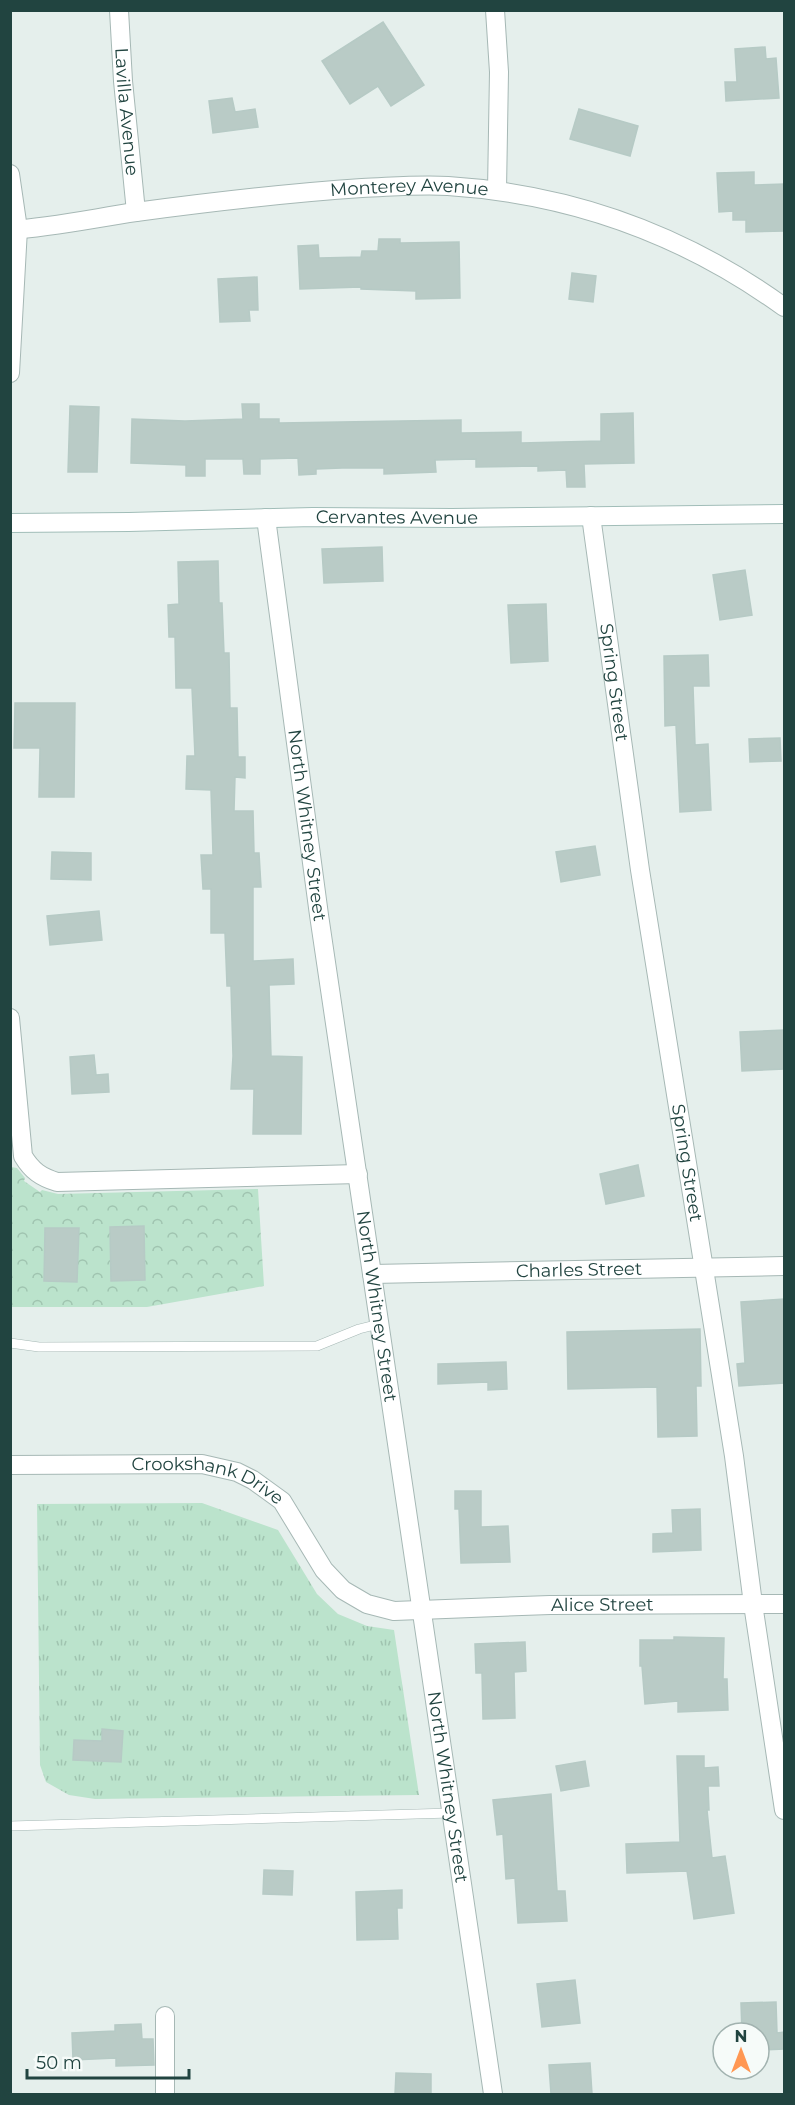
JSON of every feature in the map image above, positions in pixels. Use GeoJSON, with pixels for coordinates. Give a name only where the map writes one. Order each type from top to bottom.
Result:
{"type":"FeatureCollection","features":[{"type":"Feature","properties":{"kind":"street","name":"Lavilla Avenue"},"geometry":{"type":"LineString","coordinates":[[119,10],[123,81],[136,212]]}},
{"type":"Feature","properties":{"kind":"street"},"geometry":{"type":"LineString","coordinates":[[495,10],[499,72],[497,190]]}},
{"type":"Feature","properties":{"kind":"street"},"geometry":{"type":"LineString","coordinates":[[10,174],[14,230],[10,373]]}},
{"type":"Feature","properties":{"kind":"street","name":"Monterey Avenue"},"geometry":{"type":"LineString","coordinates":[[14,230],[136,212],[309,191],[426,186],[497,190],[543,197],[639,226],[695,251],[745,280],[784,308]]}},
{"type":"Feature","properties":{"kind":"street","name":"Cervantes Avenue"},"geometry":{"type":"LineString","coordinates":[[10,523],[266,518],[784,514]]}},
{"type":"Feature","properties":{"kind":"street","name":"Spring Street"},"geometry":{"type":"LineString","coordinates":[[591,516],[640,870],[734,1456],[753,1604],[784,1810]]}},
{"type":"Feature","properties":{"kind":"street","name":"North Whitney Street"},"geometry":{"type":"LineString","coordinates":[[266,518],[319,915],[493,2094]]}},
{"type":"Feature","properties":{"kind":"street"},"geometry":{"type":"LineString","coordinates":[[10,1018],[23,1156],[38,1175],[57,1182],[358,1174]]}},
{"type":"Feature","properties":{"kind":"street","name":"Charles Street"},"geometry":{"type":"LineString","coordinates":[[372,1274],[784,1266]]}},
{"type":"Feature","properties":{"kind":"street","name":"Crookshank Drive"},"geometry":{"type":"LineString","coordinates":[[10,1465],[202,1464],[237,1472],[253,1480],[282,1501],[324,1570],[343,1590],[380,1609],[421,1611]]}},
{"type":"Feature","properties":{"kind":"street","name":"Alice Street"},"geometry":{"type":"LineString","coordinates":[[421,1611],[550,1605],[784,1604]]}},
{"type":"Feature","properties":{"kind":"street"},"geometry":{"type":"LineString","coordinates":[[165,2016],[165,2094]]}},
{"type":"Feature","properties":{"kind":"lane"},"geometry":{"type":"LineString","coordinates":[[10,1343],[39,1347],[317,1346],[359,1329],[379,1324]]}},
{"type":"Feature","properties":{"kind":"lane"},"geometry":{"type":"LineString","coordinates":[[13,1823],[451,1813]]}},
{"type":"Feature","properties":{"kind":"green space"},"geometry":{"type":"Polygon","coordinates":[[[11,1167],[17,1168],[25,1178],[24,1181],[40,1192],[42,1190],[58,1194],[258,1189],[264,1286],[147,1307],[11,1307],[11,1167]]]}},
{"type":"Feature","properties":{"kind":"green space"},"geometry":{"type":"Polygon","coordinates":[[[202,1503],[278,1530],[317,1594],[338,1614],[367,1626],[394,1630],[419,1795],[95,1799],[69,1795],[46,1782],[40,1765],[37,1504],[202,1503]]]}},
{"type":"Feature","properties":{"kind":"building"},"geometry":{"type":"Polygon","coordinates":[[[383,22],[424,85],[391,106],[378,86],[350,104],[322,61],[383,22]]]}},
{"type":"Feature","properties":{"kind":"building"},"geometry":{"type":"Polygon","coordinates":[[[765,47],[766,59],[776,58],[779,98],[726,101],[725,82],[737,82],[735,49],[765,47]]]}},
{"type":"Feature","properties":{"kind":"building"},"geometry":{"type":"Polygon","coordinates":[[[232,98],[235,112],[255,109],[258,127],[213,133],[209,101],[232,98]]]}},
{"type":"Feature","properties":{"kind":"building"},"geometry":{"type":"Polygon","coordinates":[[[579,109],[638,126],[630,156],[570,139],[579,109]]]}},
{"type":"Feature","properties":{"kind":"building"},"geometry":{"type":"Polygon","coordinates":[[[754,172],[754,185],[784,184],[784,231],[746,232],[746,220],[733,220],[733,211],[719,212],[717,173],[754,172]]]}},
{"type":"Feature","properties":{"kind":"building"},"geometry":{"type":"Polygon","coordinates":[[[379,239],[400,239],[400,243],[459,242],[460,298],[416,299],[416,291],[361,289],[361,287],[300,289],[298,246],[318,245],[319,258],[361,257],[362,251],[378,251],[379,239]]]}},
{"type":"Feature","properties":{"kind":"building"},"geometry":{"type":"Polygon","coordinates":[[[572,273],[596,276],[593,302],[569,299],[572,273]]]}},
{"type":"Feature","properties":{"kind":"building"},"geometry":{"type":"Polygon","coordinates":[[[257,277],[258,310],[249,310],[250,321],[220,322],[218,279],[257,277]]]}},
{"type":"Feature","properties":{"kind":"building"},"geometry":{"type":"Polygon","coordinates":[[[242,404],[259,404],[259,419],[279,419],[279,423],[461,420],[461,433],[521,432],[521,443],[601,441],[601,414],[633,413],[634,463],[584,464],[585,487],[567,487],[566,470],[538,471],[538,466],[476,467],[476,459],[435,460],[436,472],[384,474],[384,468],[342,468],[316,469],[316,474],[299,475],[298,458],[260,459],[260,474],[244,474],[243,459],[205,459],[205,476],[186,476],[186,465],[131,463],[132,419],[185,421],[243,419],[242,404]]]}},
{"type":"Feature","properties":{"kind":"building"},"geometry":{"type":"Polygon","coordinates":[[[70,406],[99,407],[97,472],[68,472],[70,406]]]}},
{"type":"Feature","properties":{"kind":"building"},"geometry":{"type":"Polygon","coordinates":[[[382,547],[383,581],[324,583],[322,549],[382,547]]]}},
{"type":"Feature","properties":{"kind":"building"},"geometry":{"type":"Polygon","coordinates":[[[218,561],[224,653],[229,653],[230,708],[237,708],[238,757],[245,757],[245,778],[235,777],[234,811],[253,811],[254,853],[259,853],[261,887],[253,887],[253,961],[293,959],[294,984],[269,985],[271,1056],[302,1057],[301,1134],[253,1134],[254,1089],[231,1089],[233,1056],[231,986],[227,986],[225,933],[211,933],[211,889],[203,889],[201,855],[213,855],[211,790],[186,789],[187,756],[195,756],[192,688],[176,688],[175,637],[169,637],[168,605],[179,604],[178,562],[218,561]]]}},
{"type":"Feature","properties":{"kind":"building"},"geometry":{"type":"Polygon","coordinates":[[[745,570],[752,615],[720,620],[713,575],[745,570]]]}},
{"type":"Feature","properties":{"kind":"building"},"geometry":{"type":"Polygon","coordinates":[[[546,604],[548,661],[511,663],[508,605],[546,604]]]}},
{"type":"Feature","properties":{"kind":"building"},"geometry":{"type":"Polygon","coordinates":[[[708,655],[709,686],[693,686],[695,745],[708,744],[711,810],[680,812],[676,725],[665,726],[664,656],[708,655]]]}},
{"type":"Feature","properties":{"kind":"building"},"geometry":{"type":"Polygon","coordinates":[[[15,703],[75,703],[74,797],[39,797],[40,748],[14,748],[15,703]]]}},
{"type":"Feature","properties":{"kind":"building"},"geometry":{"type":"Polygon","coordinates":[[[780,738],[781,761],[750,762],[749,739],[780,738]]]}},
{"type":"Feature","properties":{"kind":"building"},"geometry":{"type":"Polygon","coordinates":[[[595,846],[600,875],[561,882],[556,852],[595,846]]]}},
{"type":"Feature","properties":{"kind":"building"},"geometry":{"type":"Polygon","coordinates":[[[52,852],[91,853],[91,880],[51,879],[52,852]]]}},
{"type":"Feature","properties":{"kind":"building"},"geometry":{"type":"Polygon","coordinates":[[[99,911],[102,940],[50,945],[47,916],[99,911]]]}},
{"type":"Feature","properties":{"kind":"building"},"geometry":{"type":"Polygon","coordinates":[[[784,1030],[784,1069],[742,1071],[740,1032],[784,1030]]]}},
{"type":"Feature","properties":{"kind":"building"},"geometry":{"type":"Polygon","coordinates":[[[94,1055],[96,1075],[108,1074],[109,1092],[72,1094],[70,1057],[94,1055]]]}},
{"type":"Feature","properties":{"kind":"building"},"geometry":{"type":"Polygon","coordinates":[[[638,1165],[644,1196],[606,1204],[600,1174],[638,1165]]]}},
{"type":"Feature","properties":{"kind":"building"},"geometry":{"type":"Polygon","coordinates":[[[144,1226],[145,1280],[111,1281],[110,1227],[144,1226]]]}},
{"type":"Feature","properties":{"kind":"building"},"geometry":{"type":"Polygon","coordinates":[[[45,1228],[79,1228],[77,1282],[44,1281],[45,1228]]]}},
{"type":"Feature","properties":{"kind":"building"},"geometry":{"type":"Polygon","coordinates":[[[784,1299],[784,1383],[739,1386],[737,1364],[745,1363],[741,1302],[784,1299]]]}},
{"type":"Feature","properties":{"kind":"building"},"geometry":{"type":"Polygon","coordinates":[[[700,1329],[701,1386],[696,1386],[697,1436],[658,1437],[657,1387],[568,1389],[567,1332],[700,1329]]]}},
{"type":"Feature","properties":{"kind":"building"},"geometry":{"type":"Polygon","coordinates":[[[506,1362],[507,1389],[488,1390],[488,1382],[438,1384],[438,1364],[506,1362]]]}},
{"type":"Feature","properties":{"kind":"building"},"geometry":{"type":"Polygon","coordinates":[[[455,1491],[481,1491],[481,1527],[508,1526],[510,1562],[461,1563],[459,1509],[455,1509],[455,1491]]]}},
{"type":"Feature","properties":{"kind":"building"},"geometry":{"type":"Polygon","coordinates":[[[700,1509],[701,1550],[653,1552],[653,1534],[673,1533],[672,1510],[700,1509]]]}},
{"type":"Feature","properties":{"kind":"building"},"geometry":{"type":"Polygon","coordinates":[[[674,1637],[724,1638],[723,1679],[727,1679],[728,1710],[678,1712],[678,1701],[645,1704],[642,1666],[640,1666],[640,1640],[674,1640],[674,1637]]]}},
{"type":"Feature","properties":{"kind":"building"},"geometry":{"type":"Polygon","coordinates":[[[525,1642],[526,1671],[514,1672],[515,1718],[483,1719],[482,1673],[476,1673],[475,1644],[525,1642]]]}},
{"type":"Feature","properties":{"kind":"building"},"geometry":{"type":"Polygon","coordinates":[[[102,1729],[123,1731],[121,1762],[73,1760],[74,1740],[102,1741],[102,1729]]]}},
{"type":"Feature","properties":{"kind":"building"},"geometry":{"type":"Polygon","coordinates":[[[677,1756],[704,1756],[704,1768],[718,1767],[719,1786],[708,1786],[709,1810],[707,1810],[712,1858],[725,1856],[734,1913],[694,1919],[687,1871],[627,1873],[626,1844],[680,1842],[677,1756]]]}},
{"type":"Feature","properties":{"kind":"building"},"geometry":{"type":"Polygon","coordinates":[[[585,1761],[589,1786],[561,1791],[556,1766],[585,1761]]]}},
{"type":"Feature","properties":{"kind":"building"},"geometry":{"type":"Polygon","coordinates":[[[551,1794],[557,1891],[565,1891],[567,1921],[518,1923],[515,1878],[506,1879],[503,1834],[497,1835],[493,1800],[551,1794]]]}},
{"type":"Feature","properties":{"kind":"building"},"geometry":{"type":"Polygon","coordinates":[[[264,1870],[293,1871],[292,1895],[263,1894],[264,1870]]]}},
{"type":"Feature","properties":{"kind":"building"},"geometry":{"type":"Polygon","coordinates":[[[402,1890],[402,1908],[397,1908],[398,1939],[357,1940],[356,1892],[402,1890]]]}},
{"type":"Feature","properties":{"kind":"building"},"geometry":{"type":"Polygon","coordinates":[[[575,1980],[580,2023],[542,2027],[537,1984],[575,1980]]]}},
{"type":"Feature","properties":{"kind":"building"},"geometry":{"type":"Polygon","coordinates":[[[776,2002],[777,2033],[784,2032],[784,2049],[771,2050],[771,2021],[742,2021],[741,2003],[776,2002]]]}},
{"type":"Feature","properties":{"kind":"building"},"geometry":{"type":"Polygon","coordinates":[[[141,2024],[142,2039],[153,2039],[154,2065],[116,2066],[116,2058],[73,2060],[72,2033],[115,2031],[115,2025],[141,2024]]]}},
{"type":"Feature","properties":{"kind":"building"},"geometry":{"type":"Polygon","coordinates":[[[590,2063],[592,2094],[551,2094],[549,2065],[590,2063]]]}},
{"type":"Feature","properties":{"kind":"building"},"geometry":{"type":"Polygon","coordinates":[[[396,2073],[431,2074],[431,2094],[395,2094],[396,2073]]]}}]}
